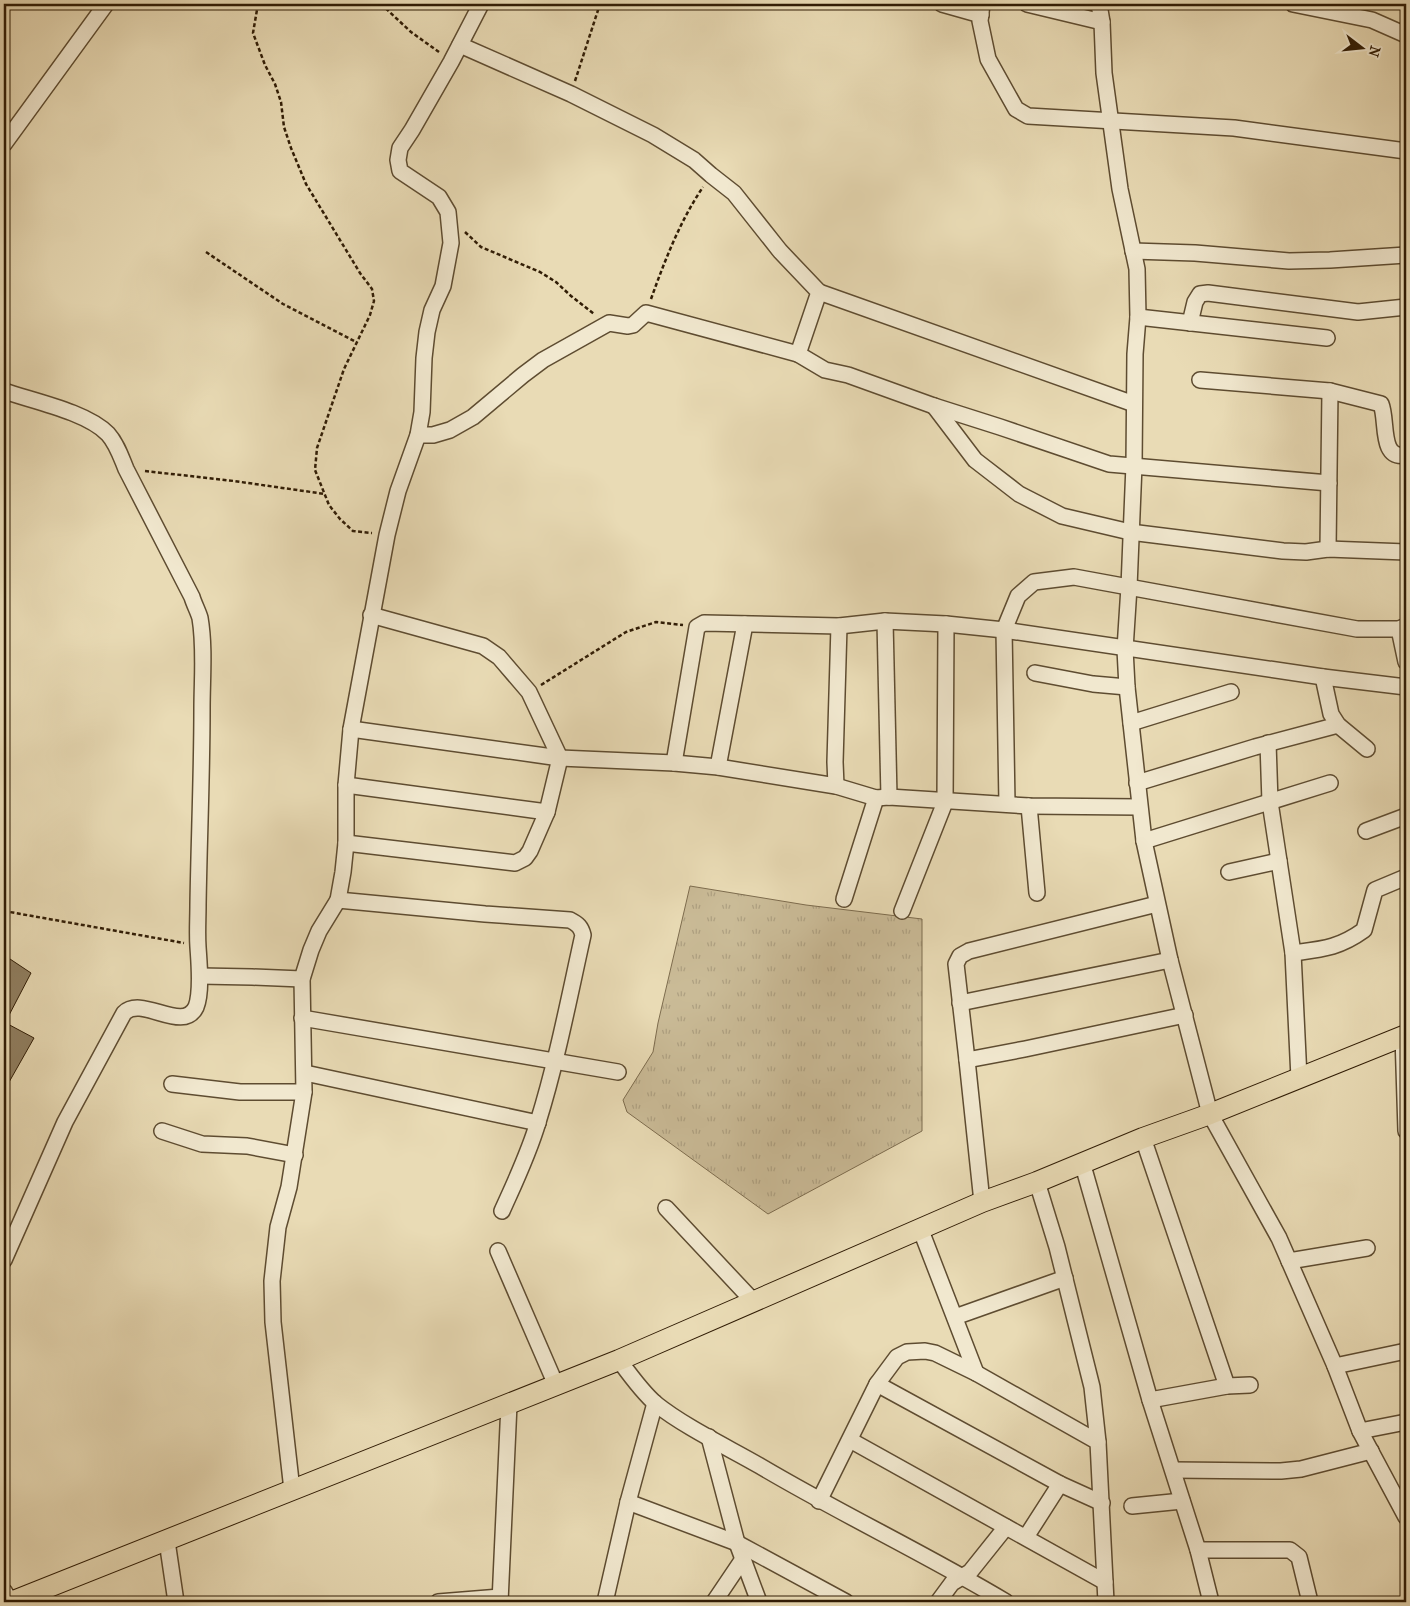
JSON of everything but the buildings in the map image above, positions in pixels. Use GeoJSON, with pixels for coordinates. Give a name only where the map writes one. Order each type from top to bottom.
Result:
{"type":"FeatureCollection","features":[{"type":"Feature","properties":{"kind":"main road"},"geometry":{"type":"LineString","coordinates":[[11,1602],[42,1597],[166,1541],[620,1360],[982,1202],[1405,1036]]}},
{"type":"Feature","properties":{"kind":"street"},"geometry":{"type":"LineString","coordinates":[[4,144],[106,4]]}},
{"type":"Feature","properties":{"kind":"street"},"geometry":{"type":"LineString","coordinates":[[292,1490],[273,1322],[272,1281],[278,1227],[289,1187],[304,1092],[302,979],[319,931],[338,900],[346,843],[346,785],[351,729],[387,535],[398,491],[418,435],[422,412],[427,332],[432,310],[442,286],[451,244],[448,212],[439,197],[400,172],[398,160],[400,148],[451,62],[481,4]]}},
{"type":"Feature","properties":{"kind":"street"},"geometry":{"type":"LineString","coordinates":[[942,4],[982,9],[980,21],[988,59],[1016,109],[1028,116],[1234,128],[1406,151]]}},
{"type":"Feature","properties":{"kind":"street"},"geometry":{"type":"LineString","coordinates":[[1027,4],[1102,22]]}},
{"type":"Feature","properties":{"kind":"street"},"geometry":{"type":"LineString","coordinates":[[1099,4],[1102,22],[1104,73],[1120,189],[1137,269],[1138,317],[1134,354],[1134,466],[1125,649],[1127,688],[1144,841],[1170,960],[1210,1114],[1279,1238],[1335,1366],[1360,1431],[1406,1516]]}},
{"type":"Feature","properties":{"kind":"street"},"geometry":{"type":"LineString","coordinates":[[1293,4],[1372,20],[1406,34]]}},
{"type":"Feature","properties":{"kind":"street"},"geometry":{"type":"LineString","coordinates":[[460,45],[571,94],[678,149],[694,160],[734,193],[780,251],[819,292],[1134,404]]}},
{"type":"Feature","properties":{"kind":"street"},"geometry":{"type":"LineString","coordinates":[[1133,251],[1195,253],[1289,261],[1406,255]]}},
{"type":"Feature","properties":{"kind":"street"},"geometry":{"type":"LineString","coordinates":[[798,354],[819,292]]}},
{"type":"Feature","properties":{"kind":"street"},"geometry":{"type":"LineString","coordinates":[[1190,323],[1195,302],[1200,294],[1208,293],[1358,312],[1406,307]]}},
{"type":"Feature","properties":{"kind":"street"},"geometry":{"type":"LineString","coordinates":[[418,435],[433,435],[450,430],[473,417],[543,360],[608,323],[633,325],[646,313],[798,354],[826,370],[1109,464],[1329,483]]}},
{"type":"Feature","properties":{"kind":"street"},"geometry":{"type":"LineString","coordinates":[[1138,317],[1327,338]]}},
{"type":"Feature","properties":{"kind":"street"},"geometry":{"type":"LineString","coordinates":[[1200,380],[1330,391],[1381,404],[1388,446],[1391,453],[1399,456],[1406,455]]}},
{"type":"Feature","properties":{"kind":"street"},"geometry":{"type":"LineString","coordinates":[[4,391],[95,422],[109,435],[119,450],[126,469],[192,597],[200,617],[202,657],[202,796],[198,945],[200,976],[196,1006],[191,1013],[175,1017],[135,1006],[128,1008],[124,1013],[65,1122],[4,1260]]}},
{"type":"Feature","properties":{"kind":"street"},"geometry":{"type":"LineString","coordinates":[[1328,549],[1330,391]]}},
{"type":"Feature","properties":{"kind":"street"},"geometry":{"type":"LineString","coordinates":[[934,406],[975,460],[1019,494],[1062,516],[1130,532],[1290,551],[1306,552],[1328,549],[1406,552]]}},
{"type":"Feature","properties":{"kind":"street"},"geometry":{"type":"LineString","coordinates":[[1007,804],[1004,630],[1018,596],[1034,582],[1074,577],[1357,629],[1403,628],[1406,662]]}},
{"type":"Feature","properties":{"kind":"street"},"geometry":{"type":"LineString","coordinates":[[346,843],[515,863],[525,858],[530,851],[547,812],[560,758],[529,692],[498,657],[483,646],[371,615]]}},
{"type":"Feature","properties":{"kind":"street"},"geometry":{"type":"LineString","coordinates":[[844,899],[882,797],[885,621]]}},
{"type":"Feature","properties":{"kind":"street"},"geometry":{"type":"LineString","coordinates":[[674,762],[697,627],[704,623],[839,626],[885,621],[946,624],[1004,630],[1125,649],[1406,687]]}},
{"type":"Feature","properties":{"kind":"street"},"geometry":{"type":"LineString","coordinates":[[718,767],[745,624]]}},
{"type":"Feature","properties":{"kind":"street"},"geometry":{"type":"LineString","coordinates":[[902,911],[945,802],[946,624]]}},
{"type":"Feature","properties":{"kind":"street"},"geometry":{"type":"LineString","coordinates":[[836,786],[839,626]]}},
{"type":"Feature","properties":{"kind":"street"},"geometry":{"type":"LineString","coordinates":[[1035,673],[1093,684],[1127,688]]}},
{"type":"Feature","properties":{"kind":"street"},"geometry":{"type":"LineString","coordinates":[[1323,677],[1331,714],[1338,725],[1367,749]]}},
{"type":"Feature","properties":{"kind":"street"},"geometry":{"type":"LineString","coordinates":[[1131,723],[1231,692]]}},
{"type":"Feature","properties":{"kind":"street"},"geometry":{"type":"LineString","coordinates":[[1137,783],[1268,743],[1338,725]]}},
{"type":"Feature","properties":{"kind":"street"},"geometry":{"type":"LineString","coordinates":[[351,729],[560,758],[674,762],[718,767],[836,786],[882,797],[1029,806],[1139,807]]}},
{"type":"Feature","properties":{"kind":"street"},"geometry":{"type":"LineString","coordinates":[[1268,743],[1270,802],[1294,953],[1299,1078]]}},
{"type":"Feature","properties":{"kind":"street"},"geometry":{"type":"LineString","coordinates":[[1144,841],[1330,783]]}},
{"type":"Feature","properties":{"kind":"street"},"geometry":{"type":"LineString","coordinates":[[346,785],[547,812]]}},
{"type":"Feature","properties":{"kind":"street"},"geometry":{"type":"LineString","coordinates":[[1029,806],[1037,893]]}},
{"type":"Feature","properties":{"kind":"street"},"geometry":{"type":"LineString","coordinates":[[1366,831],[1406,816]]}},
{"type":"Feature","properties":{"kind":"street"},"geometry":{"type":"LineString","coordinates":[[1229,872],[1279,861]]}},
{"type":"Feature","properties":{"kind":"street"},"geometry":{"type":"LineString","coordinates":[[1294,953],[1331,948],[1348,941],[1364,930],[1374,890],[1406,877]]}},
{"type":"Feature","properties":{"kind":"street"},"geometry":{"type":"LineString","coordinates":[[338,900],[570,920],[581,929],[583,935],[555,1060],[538,1123],[502,1211]]}},
{"type":"Feature","properties":{"kind":"street"},"geometry":{"type":"LineString","coordinates":[[982,1202],[956,964],[960,956],[969,951],[1158,904]]}},
{"type":"Feature","properties":{"kind":"street"},"geometry":{"type":"LineString","coordinates":[[960,1003],[1170,960]]}},
{"type":"Feature","properties":{"kind":"street"},"geometry":{"type":"LineString","coordinates":[[200,976],[252,976],[302,979]]}},
{"type":"Feature","properties":{"kind":"street"},"geometry":{"type":"LineString","coordinates":[[967,1060],[1026,1050],[1185,1015]]}},
{"type":"Feature","properties":{"kind":"street"},"geometry":{"type":"LineString","coordinates":[[302,1018],[618,1072]]}},
{"type":"Feature","properties":{"kind":"street"},"geometry":{"type":"LineString","coordinates":[[1405,1036],[1406,1131]]}},
{"type":"Feature","properties":{"kind":"street"},"geometry":{"type":"LineString","coordinates":[[305,1073],[538,1123]]}},
{"type":"Feature","properties":{"kind":"street"},"geometry":{"type":"LineString","coordinates":[[172,1084],[240,1092],[304,1092]]}},
{"type":"Feature","properties":{"kind":"street"},"geometry":{"type":"LineString","coordinates":[[162,1131],[202,1144],[247,1146],[295,1155]]}},
{"type":"Feature","properties":{"kind":"street"},"geometry":{"type":"LineString","coordinates":[[1143,1138],[1226,1386]]}},
{"type":"Feature","properties":{"kind":"street"},"geometry":{"type":"LineString","coordinates":[[1082,1162],[1150,1400],[1198,1550],[1211,1602]]}},
{"type":"Feature","properties":{"kind":"street"},"geometry":{"type":"LineString","coordinates":[[1037,1182],[1065,1278],[1092,1387],[1102,1503],[1106,1602]]}},
{"type":"Feature","properties":{"kind":"street"},"geometry":{"type":"LineString","coordinates":[[666,1208],[754,1302]]}},
{"type":"Feature","properties":{"kind":"street"},"geometry":{"type":"LineString","coordinates":[[920,1228],[976,1373]]}},
{"type":"Feature","properties":{"kind":"street"},"geometry":{"type":"LineString","coordinates":[[1289,1261],[1367,1248]]}},
{"type":"Feature","properties":{"kind":"street"},"geometry":{"type":"LineString","coordinates":[[498,1251],[556,1385]]}},
{"type":"Feature","properties":{"kind":"street"},"geometry":{"type":"LineString","coordinates":[[955,1317],[1065,1278]]}},
{"type":"Feature","properties":{"kind":"street"},"geometry":{"type":"LineString","coordinates":[[819,1501],[877,1384],[897,1357],[907,1352],[918,1350],[935,1353],[976,1373],[1098,1442]]}},
{"type":"Feature","properties":{"kind":"street"},"geometry":{"type":"LineString","coordinates":[[1335,1366],[1406,1351]]}},
{"type":"Feature","properties":{"kind":"street"},"geometry":{"type":"LineString","coordinates":[[620,1360],[634,1380],[655,1403],[819,1501],[962,1576],[1006,1602]]}},
{"type":"Feature","properties":{"kind":"street"},"geometry":{"type":"LineString","coordinates":[[877,1384],[1060,1484],[1102,1503]]}},
{"type":"Feature","properties":{"kind":"street"},"geometry":{"type":"LineString","coordinates":[[1150,1400],[1226,1386],[1250,1385]]}},
{"type":"Feature","properties":{"kind":"street"},"geometry":{"type":"LineString","coordinates":[[604,1602],[628,1502],[655,1403]]}},
{"type":"Feature","properties":{"kind":"street"},"geometry":{"type":"LineString","coordinates":[[438,1602],[500,1600],[509,1404]]}},
{"type":"Feature","properties":{"kind":"street"},"geometry":{"type":"LineString","coordinates":[[1360,1431],[1406,1422]]}},
{"type":"Feature","properties":{"kind":"street"},"geometry":{"type":"LineString","coordinates":[[709,1436],[737,1543],[759,1602]]}},
{"type":"Feature","properties":{"kind":"street"},"geometry":{"type":"LineString","coordinates":[[850,1440],[1105,1582]]}},
{"type":"Feature","properties":{"kind":"street"},"geometry":{"type":"LineString","coordinates":[[1173,1470],[1281,1471],[1301,1469],[1371,1450]]}},
{"type":"Feature","properties":{"kind":"street"},"geometry":{"type":"LineString","coordinates":[[1026,1537],[1060,1484]]}},
{"type":"Feature","properties":{"kind":"street"},"geometry":{"type":"LineString","coordinates":[[628,1502],[737,1543],[846,1602]]}},
{"type":"Feature","properties":{"kind":"street"},"geometry":{"type":"LineString","coordinates":[[1132,1506],[1182,1502]]}},
{"type":"Feature","properties":{"kind":"street"},"geometry":{"type":"LineString","coordinates":[[938,1602],[952,1583],[970,1572],[1006,1527]]}},
{"type":"Feature","properties":{"kind":"street"},"geometry":{"type":"LineString","coordinates":[[166,1541],[176,1602]]}},
{"type":"Feature","properties":{"kind":"street"},"geometry":{"type":"LineString","coordinates":[[1198,1550],[1290,1550],[1300,1557],[1310,1602]]}},
{"type":"Feature","properties":{"kind":"street"},"geometry":{"type":"LineString","coordinates":[[714,1602],[743,1559]]}},
{"type":"Feature","properties":{"kind":"street"},"geometry":{"type":"LineString","coordinates":[[4,1591],[11,1602]]}},
{"type":"Feature","properties":{"kind":"path"},"geometry":{"type":"LineString","coordinates":[[258,4],[253,33],[278,93],[284,127],[291,148],[306,184],[372,289],[374,301],[370,315],[344,369],[317,448],[315,470],[329,505],[353,531],[387,535]]}},
{"type":"Feature","properties":{"kind":"path"},"geometry":{"type":"LineString","coordinates":[[381,4],[411,32],[451,62]]}},
{"type":"Feature","properties":{"kind":"path"},"geometry":{"type":"LineString","coordinates":[[571,94],[600,4]]}},
{"type":"Feature","properties":{"kind":"path"},"geometry":{"type":"LineString","coordinates":[[646,313],[679,228],[710,175]]}},
{"type":"Feature","properties":{"kind":"path"},"geometry":{"type":"LineString","coordinates":[[448,212],[481,247],[540,272],[556,282],[588,310],[608,323]]}},
{"type":"Feature","properties":{"kind":"path"},"geometry":{"type":"LineString","coordinates":[[206,252],[283,304],[356,342]]}},
{"type":"Feature","properties":{"kind":"path"},"geometry":{"type":"LineString","coordinates":[[126,469],[234,481],[324,494]]}},
{"type":"Feature","properties":{"kind":"path"},"geometry":{"type":"LineString","coordinates":[[529,692],[626,632],[656,622],[697,627]]}},
{"type":"Feature","properties":{"kind":"path"},"geometry":{"type":"LineString","coordinates":[[4,912],[198,945]]}},
{"type":"Feature","properties":{"kind":"green space"},"geometry":{"type":"Polygon","coordinates":[[[690,886],[806,905],[922,919],[922,1131],[768,1214],[627,1112],[623,1100],[653,1052],[690,886]]]}}]}
